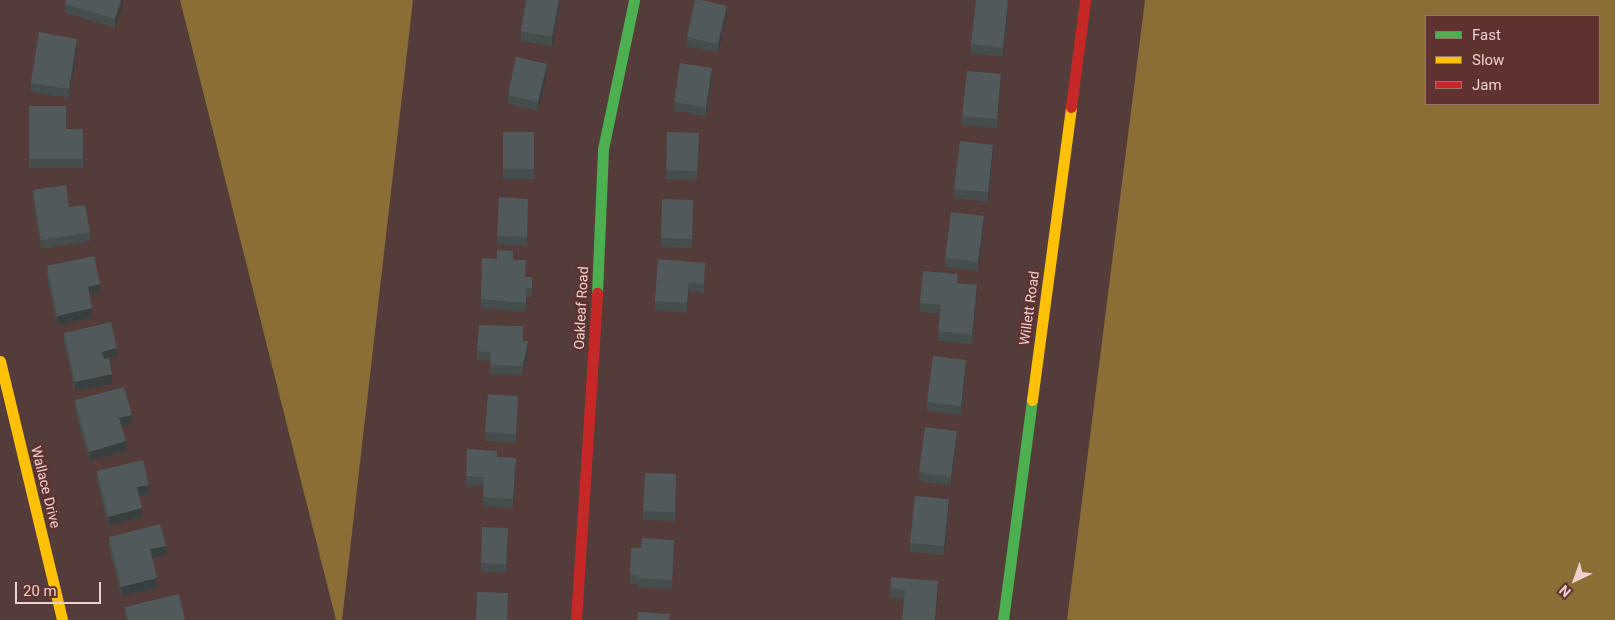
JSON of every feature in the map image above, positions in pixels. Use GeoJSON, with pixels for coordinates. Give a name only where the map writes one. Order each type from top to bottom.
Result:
{"type":"FeatureCollection","features":[{"type":"Feature","properties":{"kind":"street","name":"Oakleaf Road"},"geometry":{"type":"LineString","coordinates":[[576,620],[592,396],[603,149],[634,0]]}},
{"type":"Feature","properties":{"kind":"street","name":"Willett Road"},"geometry":{"type":"LineString","coordinates":[[1003,620],[1085,0]]}},
{"type":"Feature","properties":{"kind":"street","name":"Wallace Drive"},"geometry":{"type":"LineString","coordinates":[[0,360],[62,620]]}},
{"type":"Feature","properties":{"kind":"shaded area"},"geometry":{"type":"Polygon","coordinates":[[[180,0],[413,0],[342,620],[336,620],[180,0]]]}},
{"type":"Feature","properties":{"kind":"shaded area"},"geometry":{"type":"Polygon","coordinates":[[[1145,0],[1615,0],[1615,620],[1067,620],[1145,0]]]}},
{"type":"Feature","properties":{"kind":"building"},"geometry":{"type":"Polygon","coordinates":[[[66,0],[121,0],[115,19],[65,4],[66,0]]]}},
{"type":"Feature","properties":{"kind":"building"},"geometry":{"type":"Polygon","coordinates":[[[526,0],[559,0],[552,37],[521,31],[526,0]]]}},
{"type":"Feature","properties":{"kind":"building"},"geometry":{"type":"Polygon","coordinates":[[[695,0],[727,6],[718,44],[687,37],[695,0]]]}},
{"type":"Feature","properties":{"kind":"building"},"geometry":{"type":"Polygon","coordinates":[[[976,0],[1008,0],[1003,48],[971,44],[976,0]]]}},
{"type":"Feature","properties":{"kind":"building"},"geometry":{"type":"Polygon","coordinates":[[[39,32],[77,39],[69,89],[31,83],[39,32]]]}},
{"type":"Feature","properties":{"kind":"building"},"geometry":{"type":"Polygon","coordinates":[[[516,57],[547,64],[538,102],[508,95],[516,57]]]}},
{"type":"Feature","properties":{"kind":"building"},"geometry":{"type":"Polygon","coordinates":[[[680,63],[712,68],[706,107],[674,102],[680,63]]]}},
{"type":"Feature","properties":{"kind":"building"},"geometry":{"type":"Polygon","coordinates":[[[967,71],[1001,74],[997,119],[962,116],[967,71]]]}},
{"type":"Feature","properties":{"kind":"building"},"geometry":{"type":"Polygon","coordinates":[[[29,106],[66,106],[66,129],[83,129],[83,159],[29,159],[29,106]]]}},
{"type":"Feature","properties":{"kind":"building"},"geometry":{"type":"Polygon","coordinates":[[[503,132],[534,132],[534,169],[503,169],[503,132]]]}},
{"type":"Feature","properties":{"kind":"building"},"geometry":{"type":"Polygon","coordinates":[[[667,132],[699,133],[697,171],[666,170],[667,132]]]}},
{"type":"Feature","properties":{"kind":"building"},"geometry":{"type":"Polygon","coordinates":[[[960,141],[993,145],[988,192],[954,189],[960,141]]]}},
{"type":"Feature","properties":{"kind":"building"},"geometry":{"type":"Polygon","coordinates":[[[66,185],[69,207],[85,205],[90,232],[41,240],[33,190],[66,185]]]}},
{"type":"Feature","properties":{"kind":"building"},"geometry":{"type":"Polygon","coordinates":[[[499,197],[528,199],[527,237],[497,236],[499,197]]]}},
{"type":"Feature","properties":{"kind":"building"},"geometry":{"type":"Polygon","coordinates":[[[662,199],[693,200],[692,239],[661,238],[662,199]]]}},
{"type":"Feature","properties":{"kind":"building"},"geometry":{"type":"Polygon","coordinates":[[[951,212],[984,216],[978,262],[945,258],[951,212]]]}},
{"type":"Feature","properties":{"kind":"building"},"geometry":{"type":"Polygon","coordinates":[[[497,250],[513,251],[513,260],[526,260],[525,277],[532,277],[532,288],[526,288],[526,303],[481,299],[482,258],[497,259],[497,250]]]}},
{"type":"Feature","properties":{"kind":"building"},"geometry":{"type":"Polygon","coordinates":[[[94,256],[100,284],[88,287],[92,308],[57,316],[47,266],[94,256]]]}},
{"type":"Feature","properties":{"kind":"building"},"geometry":{"type":"Polygon","coordinates":[[[658,259],[705,263],[704,284],[689,282],[687,303],[655,301],[658,259]]]}},
{"type":"Feature","properties":{"kind":"building"},"geometry":{"type":"Polygon","coordinates":[[[923,271],[958,274],[957,283],[977,285],[972,335],[938,331],[941,305],[920,303],[923,271]]]}},
{"type":"Feature","properties":{"kind":"building"},"geometry":{"type":"Polygon","coordinates":[[[111,322],[117,348],[102,352],[104,359],[109,358],[112,374],[75,382],[64,333],[111,322]]]}},
{"type":"Feature","properties":{"kind":"building"},"geometry":{"type":"Polygon","coordinates":[[[479,325],[523,326],[523,341],[528,341],[523,366],[490,365],[491,352],[477,351],[479,325]]]}},
{"type":"Feature","properties":{"kind":"building"},"geometry":{"type":"Polygon","coordinates":[[[933,356],[966,360],[961,406],[927,402],[933,356]]]}},
{"type":"Feature","properties":{"kind":"building"},"geometry":{"type":"Polygon","coordinates":[[[124,387],[132,415],[119,418],[126,441],[89,452],[75,400],[124,387]]]}},
{"type":"Feature","properties":{"kind":"building"},"geometry":{"type":"Polygon","coordinates":[[[488,394],[518,396],[516,434],[485,432],[488,394]]]}},
{"type":"Feature","properties":{"kind":"building"},"geometry":{"type":"Polygon","coordinates":[[[925,427],[957,431],[951,477],[919,472],[925,427]]]}},
{"type":"Feature","properties":{"kind":"building"},"geometry":{"type":"Polygon","coordinates":[[[467,449],[497,451],[497,457],[516,458],[513,499],[483,497],[484,477],[466,476],[467,449]]]}},
{"type":"Feature","properties":{"kind":"building"},"geometry":{"type":"Polygon","coordinates":[[[143,460],[149,485],[137,487],[142,508],[108,517],[97,471],[143,460]]]}},
{"type":"Feature","properties":{"kind":"building"},"geometry":{"type":"Polygon","coordinates":[[[645,473],[676,474],[675,512],[643,511],[645,473]]]}},
{"type":"Feature","properties":{"kind":"building"},"geometry":{"type":"Polygon","coordinates":[[[915,496],[949,499],[944,546],[910,543],[915,496]]]}},
{"type":"Feature","properties":{"kind":"building"},"geometry":{"type":"Polygon","coordinates":[[[160,524],[166,546],[150,549],[157,578],[121,587],[109,537],[160,524]]]}},
{"type":"Feature","properties":{"kind":"building"},"geometry":{"type":"Polygon","coordinates":[[[482,527],[508,528],[506,564],[481,563],[482,527]]]}},
{"type":"Feature","properties":{"kind":"building"},"geometry":{"type":"Polygon","coordinates":[[[642,538],[674,540],[672,580],[638,578],[639,575],[630,574],[631,548],[641,548],[642,538]]]}},
{"type":"Feature","properties":{"kind":"building"},"geometry":{"type":"Polygon","coordinates":[[[891,577],[938,581],[935,620],[902,620],[905,590],[890,588],[891,577]]]}},
{"type":"Feature","properties":{"kind":"building"},"geometry":{"type":"Polygon","coordinates":[[[477,592],[508,593],[507,620],[476,620],[477,592]]]}},
{"type":"Feature","properties":{"kind":"building"},"geometry":{"type":"Polygon","coordinates":[[[179,594],[185,620],[128,620],[125,607],[179,594]]]}},
{"type":"Feature","properties":{"kind":"building"},"geometry":{"type":"Polygon","coordinates":[[[638,612],[670,614],[669,620],[637,620],[638,612]]]}},
{"type":"Feature","properties":{"kind":"traffic: fast"},"geometry":{"type":"LineString","coordinates":[[597,293],[603,149],[634,0]]}},
{"type":"Feature","properties":{"kind":"traffic: fast"},"geometry":{"type":"LineString","coordinates":[[1003,620],[1032,400]]}},
{"type":"Feature","properties":{"kind":"traffic: slow"},"geometry":{"type":"LineString","coordinates":[[1032,400],[1071,107]]}},
{"type":"Feature","properties":{"kind":"traffic: slow"},"geometry":{"type":"LineString","coordinates":[[0,361],[62,620]]}},
{"type":"Feature","properties":{"kind":"traffic: jam"},"geometry":{"type":"LineString","coordinates":[[1071,107],[1085,0]]}},
{"type":"Feature","properties":{"kind":"traffic: jam"},"geometry":{"type":"LineString","coordinates":[[576,620],[597,293]]}}]}
